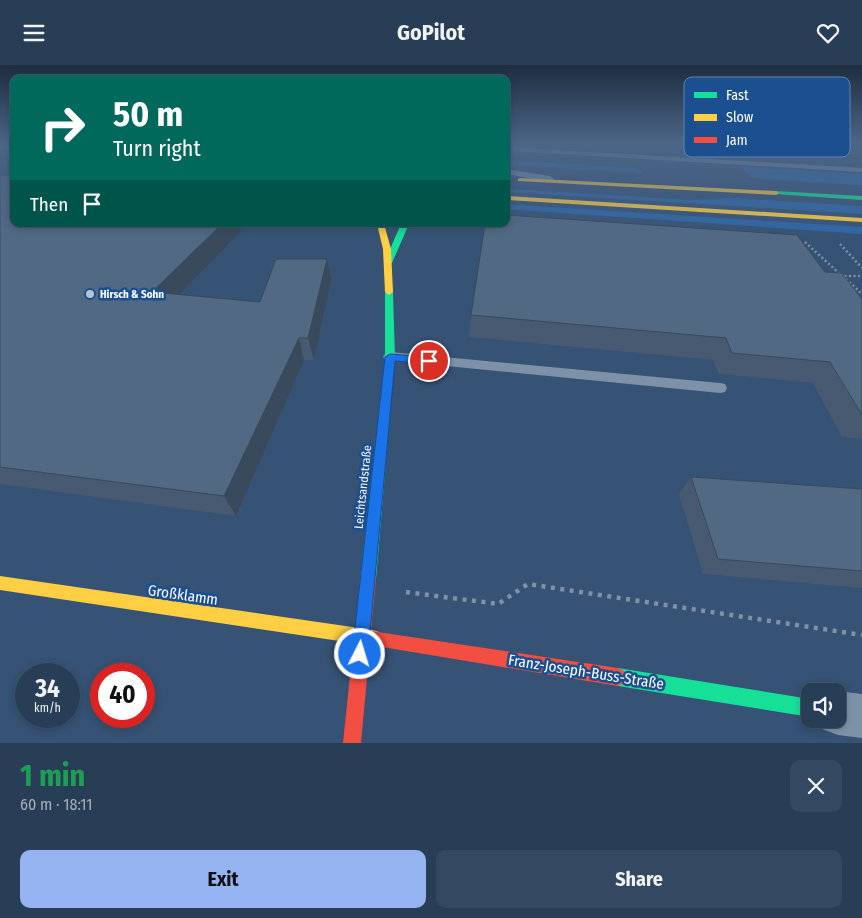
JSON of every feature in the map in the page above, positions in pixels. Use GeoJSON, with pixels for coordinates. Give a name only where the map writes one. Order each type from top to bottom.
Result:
{"type":"FeatureCollection","features":[{"type":"Feature","properties":{"kind":"street"},"geometry":{"type":"LineString","coordinates":[[510,179],[862,198]]}},
{"type":"Feature","properties":{"kind":"street"},"geometry":{"type":"LineString","coordinates":[[510,198],[862,220]]}},
{"type":"Feature","properties":{"kind":"street","name":"Leichtsandstraße"},"geometry":{"type":"LineString","coordinates":[[352,743],[390,357],[388,263],[382,227]]}},
{"type":"Feature","properties":{"kind":"street","name":"Leichtsandstraße"},"geometry":{"type":"LineString","coordinates":[[388,263],[404,227]]}},
{"type":"Feature","properties":{"kind":"street","name":"Großklamm"},"geometry":{"type":"LineString","coordinates":[[0,583],[362,636]]}},
{"type":"Feature","properties":{"kind":"street","name":"Franz-Joseph-Buss-Straße"},"geometry":{"type":"LineString","coordinates":[[362,636],[801,707]]}},
{"type":"Feature","properties":{"kind":"street"},"geometry":{"type":"LineString","coordinates":[[846,714],[862,717]]}},
{"type":"Feature","properties":{"kind":"lane"},"geometry":{"type":"LineString","coordinates":[[532,176],[567,182]]}},
{"type":"Feature","properties":{"kind":"lane"},"geometry":{"type":"LineString","coordinates":[[390,357],[720,388]]}},
{"type":"Feature","properties":{"kind":"path"},"geometry":{"type":"LineString","coordinates":[[836,240],[862,268]]}},
{"type":"Feature","properties":{"kind":"path"},"geometry":{"type":"LineString","coordinates":[[804,241],[862,294]]}},
{"type":"Feature","properties":{"kind":"path"},"geometry":{"type":"LineString","coordinates":[[836,275],[862,276]]}},
{"type":"Feature","properties":{"kind":"path"},"geometry":{"type":"LineString","coordinates":[[366,586],[498,604],[528,584],[862,635]]}},
{"type":"Feature","properties":{"kind":"shaded area"},"geometry":{"type":"Polygon","coordinates":[[[749,176],[862,176],[862,185],[761,179],[749,176]]]}},
{"type":"Feature","properties":{"kind":"shaded area"},"geometry":{"type":"Polygon","coordinates":[[[510,189],[692,200],[732,198],[862,206],[862,214],[510,192],[510,189]]]}},
{"type":"Feature","properties":{"kind":"shaded area"},"geometry":{"type":"Polygon","coordinates":[[[510,204],[862,227],[862,234],[510,209],[510,204]]]}},
{"type":"Feature","properties":{"kind":"building","name":"Hirsch & Sohn"},"geometry":{"type":"Polygon","coordinates":[[[0,176],[10,176],[10,227],[219,227],[152,292],[260,302],[276,259],[327,259],[308,338],[299,338],[224,496],[0,467],[0,176]]]}},
{"type":"Feature","properties":{"kind":"building"},"geometry":{"type":"Polygon","coordinates":[[[510,215],[797,235],[825,272],[842,273],[862,299],[862,415],[830,362],[732,353],[726,338],[471,315],[485,227],[510,227],[510,215]]]}},
{"type":"Feature","properties":{"kind":"building"},"geometry":{"type":"Polygon","coordinates":[[[691,477],[862,489],[862,571],[718,559],[691,477]]]}},
{"type":"Feature","properties":{"kind":"traffic: fast"},"geometry":{"type":"LineString","coordinates":[[776,193],[862,198]]}},
{"type":"Feature","properties":{"kind":"traffic: fast"},"geometry":{"type":"LineString","coordinates":[[388,263],[404,227]]}},
{"type":"Feature","properties":{"kind":"traffic: fast"},"geometry":{"type":"LineString","coordinates":[[368,579],[390,357],[389,292]]}},
{"type":"Feature","properties":{"kind":"traffic: fast"},"geometry":{"type":"LineString","coordinates":[[618,677],[801,707]]}},
{"type":"Feature","properties":{"kind":"traffic: slow"},"geometry":{"type":"LineString","coordinates":[[520,180],[776,193]]}},
{"type":"Feature","properties":{"kind":"traffic: slow"},"geometry":{"type":"LineString","coordinates":[[510,198],[862,220]]}},
{"type":"Feature","properties":{"kind":"traffic: slow"},"geometry":{"type":"LineString","coordinates":[[381,227],[387,249],[389,292]]}},
{"type":"Feature","properties":{"kind":"traffic: slow"},"geometry":{"type":"LineString","coordinates":[[0,583],[373,638]]}},
{"type":"Feature","properties":{"kind":"traffic: jam"},"geometry":{"type":"LineString","coordinates":[[352,743],[368,579]]}},
{"type":"Feature","properties":{"kind":"traffic: jam"},"geometry":{"type":"LineString","coordinates":[[373,638],[618,677]]}},
{"type":"Feature","properties":{"kind":"place","name":"Hirsch & Sohn"},"geometry":{"type":"Point","coordinates":[90,294]}},
{"type":"Feature","properties":{"kind":"route"},"geometry":{"type":"LineString","coordinates":[[360,654],[390,357],[429,361]]}}]}
